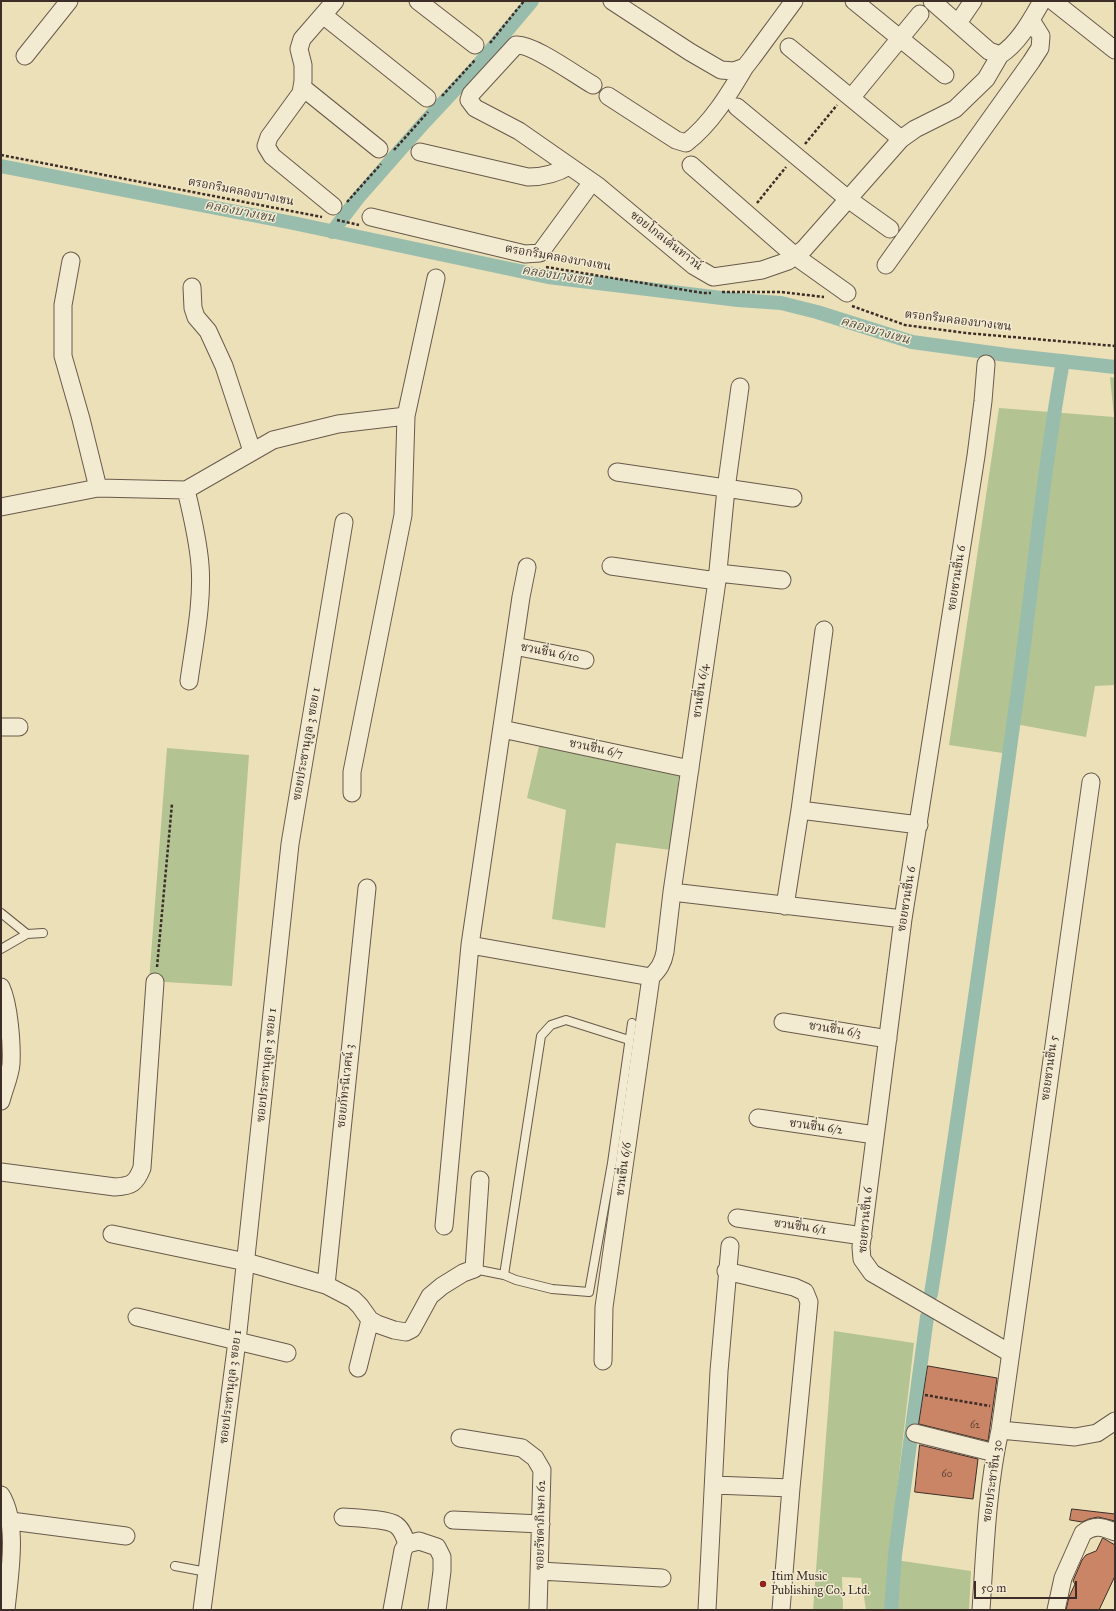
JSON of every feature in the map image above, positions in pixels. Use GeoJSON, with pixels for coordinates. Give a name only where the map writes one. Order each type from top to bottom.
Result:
{"type":"FeatureCollection","features":[{"type":"Feature","properties":{"kind":"street"},"geometry":{"type":"LineString","coordinates":[[25,56],[69,1]]}},
{"type":"Feature","properties":{"kind":"street"},"geometry":{"type":"LineString","coordinates":[[331,216],[272,156],[266,146],[268,137],[301,94],[303,66],[299,49],[302,40],[335,1]]}},
{"type":"Feature","properties":{"kind":"street"},"geometry":{"type":"LineString","coordinates":[[418,1],[475,44]]}},
{"type":"Feature","properties":{"kind":"street"},"geometry":{"type":"LineString","coordinates":[[612,1],[720,70],[734,71],[745,67]]}},
{"type":"Feature","properties":{"kind":"street"},"geometry":{"type":"LineString","coordinates":[[608,96],[676,140],[686,143],[696,135],[730,92],[745,67],[794,1]]}},
{"type":"Feature","properties":{"kind":"street"},"geometry":{"type":"LineString","coordinates":[[854,1],[945,75]]}},
{"type":"Feature","properties":{"kind":"street"},"geometry":{"type":"LineString","coordinates":[[932,1],[989,50],[1000,55]]}},
{"type":"Feature","properties":{"kind":"street"},"geometry":{"type":"LineString","coordinates":[[958,23],[973,1]]}},
{"type":"Feature","properties":{"kind":"street","name":"ซอยโกลเด้นทาวน์"},"geometry":{"type":"LineString","coordinates":[[593,85],[522,44],[516,45],[471,94],[469,100],[474,108],[519,131],[592,182],[694,266],[713,277],[762,270],[788,261],[804,249],[901,139],[915,128],[955,109],[986,79],[1000,55],[1010,49],[1031,20],[1042,1]]}},
{"type":"Feature","properties":{"kind":"street"},"geometry":{"type":"LineString","coordinates":[[1053,1],[1115,50]]}},
{"type":"Feature","properties":{"kind":"street"},"geometry":{"type":"LineString","coordinates":[[851,98],[920,14]]}},
{"type":"Feature","properties":{"kind":"street"},"geometry":{"type":"LineString","coordinates":[[323,15],[427,98]]}},
{"type":"Feature","properties":{"kind":"street"},"geometry":{"type":"LineString","coordinates":[[886,265],[1040,48],[1041,36],[1031,20]]}},
{"type":"Feature","properties":{"kind":"street"},"geometry":{"type":"LineString","coordinates":[[789,47],[901,139]]}},
{"type":"Feature","properties":{"kind":"street"},"geometry":{"type":"LineString","coordinates":[[302,87],[379,149]]}},
{"type":"Feature","properties":{"kind":"street"},"geometry":{"type":"LineString","coordinates":[[737,107],[848,199],[890,229]]}},
{"type":"Feature","properties":{"kind":"street"},"geometry":{"type":"LineString","coordinates":[[420,152],[528,177],[540,177],[556,174],[570,166]]}},
{"type":"Feature","properties":{"kind":"street"},"geometry":{"type":"LineString","coordinates":[[691,165],[846,299]]}},
{"type":"Feature","properties":{"kind":"street"},"geometry":{"type":"LineString","coordinates":[[368,222],[525,254],[540,253],[592,182]]}},
{"type":"Feature","properties":{"kind":"street"},"geometry":{"type":"LineString","coordinates":[[71,261],[63,305],[63,356],[81,419],[98,488]]}},
{"type":"Feature","properties":{"kind":"street"},"geometry":{"type":"LineString","coordinates":[[352,793],[352,772],[403,515],[406,416],[436,278]]}},
{"type":"Feature","properties":{"kind":"street"},"geometry":{"type":"LineString","coordinates":[[192,287],[193,308],[196,317],[208,331],[224,366],[252,451]]}},
{"type":"Feature","properties":{"kind":"street","name":"ซอยชวนชื่น 6"},"geometry":{"type":"LineString","coordinates":[[986,364],[976,456],[904,919],[862,1236],[862,1259],[872,1273],[1010,1353]]}},
{"type":"Feature","properties":{"kind":"street","name":"ชวนชื่น 6/4"},"geometry":{"type":"LineString","coordinates":[[651,977],[659,970],[665,952],[672,892],[717,577],[726,489],[740,387]]}},
{"type":"Feature","properties":{"kind":"street"},"geometry":{"type":"LineString","coordinates":[[1,507],[98,488],[186,490],[273,440],[338,424],[406,416]]}},
{"type":"Feature","properties":{"kind":"street"},"geometry":{"type":"LineString","coordinates":[[617,472],[793,498]]}},
{"type":"Feature","properties":{"kind":"street"},"geometry":{"type":"LineString","coordinates":[[186,490],[196,532],[200,566],[199,600],[189,681]]}},
{"type":"Feature","properties":{"kind":"street","name":"ซอยประชานุกูล 3 ซอย 1"},"geometry":{"type":"LineString","coordinates":[[202,1610],[237,1341],[290,844],[344,522]]}},
{"type":"Feature","properties":{"kind":"street"},"geometry":{"type":"LineString","coordinates":[[611,566],[717,577],[782,580]]}},
{"type":"Feature","properties":{"kind":"street"},"geometry":{"type":"LineString","coordinates":[[444,1226],[470,945],[527,567]]}},
{"type":"Feature","properties":{"kind":"street"},"geometry":{"type":"LineString","coordinates":[[785,906],[800,810],[824,630]]}},
{"type":"Feature","properties":{"kind":"street","name":"ชวนชื่น 6/10"},"geometry":{"type":"LineString","coordinates":[[514,646],[585,660]]}},
{"type":"Feature","properties":{"kind":"street"},"geometry":{"type":"LineString","coordinates":[[1,727],[19,727]]}},
{"type":"Feature","properties":{"kind":"street","name":"ชวนชื่น 6/7"},"geometry":{"type":"LineString","coordinates":[[502,729],[690,769]]}},
{"type":"Feature","properties":{"kind":"street","name":"ซอยชวนชื่น 5"},"geometry":{"type":"LineString","coordinates":[[1010,1353],[1091,782]]}},
{"type":"Feature","properties":{"kind":"street"},"geometry":{"type":"LineString","coordinates":[[800,810],[918,825]]}},
{"type":"Feature","properties":{"kind":"street","name":"ซอยภัทรนิเวศน์ 3"},"geometry":{"type":"LineString","coordinates":[[326,1285],[367,888]]}},
{"type":"Feature","properties":{"kind":"street"},"geometry":{"type":"LineString","coordinates":[[672,892],[904,919]]}},
{"type":"Feature","properties":{"kind":"street"},"geometry":{"type":"LineString","coordinates":[[470,945],[651,977]]}},
{"type":"Feature","properties":{"kind":"street","name":"ชวนชื่น 6/6"},"geometry":{"type":"LineString","coordinates":[[602,1360],[604,1307],[651,977]]}},
{"type":"Feature","properties":{"kind":"street"},"geometry":{"type":"LineString","coordinates":[[1,1172],[115,1187],[128,1186],[137,1179],[142,1168],[155,982]]}},
{"type":"Feature","properties":{"kind":"street"},"geometry":{"type":"LineString","coordinates":[[1,987],[5,996],[9,1027],[11,1065],[1,1101]]}},
{"type":"Feature","properties":{"kind":"street","name":"ชวนชื่น 6/3"},"geometry":{"type":"LineString","coordinates":[[783,1022],[888,1039]]}},
{"type":"Feature","properties":{"kind":"street","name":"ชวนชื่น 6/2"},"geometry":{"type":"LineString","coordinates":[[758,1118],[875,1135]]}},
{"type":"Feature","properties":{"kind":"street"},"geometry":{"type":"LineString","coordinates":[[112,1234],[246,1262],[326,1285],[353,1299],[370,1320],[394,1330],[406,1332],[412,1329],[430,1296],[442,1286],[463,1273],[474,1269],[480,1180]]}},
{"type":"Feature","properties":{"kind":"street","name":"ชวนชื่น 6/1"},"geometry":{"type":"LineString","coordinates":[[737,1218],[862,1236]]}},
{"type":"Feature","properties":{"kind":"street"},"geometry":{"type":"LineString","coordinates":[[707,1610],[719,1371],[726,1271],[730,1246]]}},
{"type":"Feature","properties":{"kind":"street"},"geometry":{"type":"LineString","coordinates":[[726,1271],[794,1287],[805,1292],[809,1302],[791,1488],[782,1610]]}},
{"type":"Feature","properties":{"kind":"street"},"geometry":{"type":"LineString","coordinates":[[136,1317],[287,1353]]}},
{"type":"Feature","properties":{"kind":"street"},"geometry":{"type":"LineString","coordinates":[[358,1368],[370,1320]]}},
{"type":"Feature","properties":{"kind":"street","name":"ซอยประชาชื่น 30"},"geometry":{"type":"LineString","coordinates":[[981,1610],[987,1517],[1010,1353]]}},
{"type":"Feature","properties":{"kind":"street"},"geometry":{"type":"LineString","coordinates":[[1000,1430],[1075,1438],[1097,1433],[1115,1421]]}},
{"type":"Feature","properties":{"kind":"street"},"geometry":{"type":"LineString","coordinates":[[915,1433],[995,1453]]}},
{"type":"Feature","properties":{"kind":"street","name":"ซอยรัชดาภิเษก 62"},"geometry":{"type":"LineString","coordinates":[[460,1438],[522,1448],[535,1458],[542,1470],[538,1610]]}},
{"type":"Feature","properties":{"kind":"street"},"geometry":{"type":"LineString","coordinates":[[714,1485],[791,1488]]}},
{"type":"Feature","properties":{"kind":"street"},"geometry":{"type":"LineString","coordinates":[[1,1495],[6,1502],[11,1521],[6,1610]]}},
{"type":"Feature","properties":{"kind":"street"},"geometry":{"type":"LineString","coordinates":[[343,1517],[388,1522],[396,1525],[403,1532],[407,1544]]}},
{"type":"Feature","properties":{"kind":"street"},"geometry":{"type":"LineString","coordinates":[[453,1520],[541,1524]]}},
{"type":"Feature","properties":{"kind":"street"},"geometry":{"type":"LineString","coordinates":[[11,1521],[126,1536]]}},
{"type":"Feature","properties":{"kind":"street"},"geometry":{"type":"LineString","coordinates":[[1056,1610],[1063,1578],[1083,1533],[1088,1529],[1097,1527],[1103,1527],[1115,1532]]}},
{"type":"Feature","properties":{"kind":"street"},"geometry":{"type":"LineString","coordinates":[[392,1610],[403,1550],[407,1544],[419,1541],[437,1548],[442,1557],[442,1571],[437,1610]]}},
{"type":"Feature","properties":{"kind":"street"},"geometry":{"type":"LineString","coordinates":[[540,1571],[662,1578]]}},
{"type":"Feature","properties":{"kind":"lane"},"geometry":{"type":"LineString","coordinates":[[1,913],[27,934]]}},
{"type":"Feature","properties":{"kind":"lane"},"geometry":{"type":"LineString","coordinates":[[1,949],[27,934],[43,933]]}},
{"type":"Feature","properties":{"kind":"lane"},"geometry":{"type":"LineString","coordinates":[[504,1275],[541,1036],[551,1025],[566,1020],[629,1040]]}},
{"type":"Feature","properties":{"kind":"lane"},"geometry":{"type":"LineString","coordinates":[[474,1269],[504,1275],[516,1280],[552,1289],[588,1292],[612,1163],[632,1024]]}},
{"type":"Feature","properties":{"kind":"lane"},"geometry":{"type":"LineString","coordinates":[[175,1566],[207,1572]]}},
{"type":"Feature","properties":{"kind":"path","name":"ตรอกริมคลองบางเขน"},"geometry":{"type":"LineString","coordinates":[[1,155],[331,216],[352,224],[368,222]]}},
{"type":"Feature","properties":{"kind":"path","name":"ตรอกริมคลองบางเขน"},"geometry":{"type":"LineString","coordinates":[[541,267],[703,293],[781,292],[823,296],[831,299]]}},
{"type":"Feature","properties":{"kind":"path","name":"ตรอกริมคลองบางเขน"},"geometry":{"type":"LineString","coordinates":[[846,299],[905,325],[966,333],[1115,346]]}},
{"type":"Feature","properties":{"kind":"path"},"geometry":{"type":"LineString","coordinates":[[155,982],[172,804]]}},
{"type":"Feature","properties":{"kind":"path"},"geometry":{"type":"LineString","coordinates":[[925,1395],[1003,1408]]}},
{"type":"Feature","properties":{"kind":"green space"},"geometry":{"type":"Polygon","coordinates":[[[1110,377],[1115,378],[1115,685],[1095,686],[1086,737],[1015,724],[1016,755],[949,745],[999,408],[1114,417],[1110,377]]]}},
{"type":"Feature","properties":{"kind":"green space"},"geometry":{"type":"Polygon","coordinates":[[[539,746],[679,776],[671,850],[616,843],[605,928],[552,919],[566,810],[527,798],[539,746]]]}},
{"type":"Feature","properties":{"kind":"green space"},"geometry":{"type":"Polygon","coordinates":[[[167,748],[249,755],[232,986],[149,981],[167,748]]]}},
{"type":"Feature","properties":{"kind":"green space"},"geometry":{"type":"Polygon","coordinates":[[[834,1331],[914,1343],[889,1559],[971,1571],[969,1610],[866,1610],[861,1578],[842,1577],[843,1610],[813,1610],[834,1331]]]}},
{"type":"Feature","properties":{"kind":"building"},"geometry":{"type":"Polygon","coordinates":[[[928,1366],[997,1378],[988,1441],[919,1424],[928,1366]]]}},
{"type":"Feature","properties":{"kind":"building"},"geometry":{"type":"Polygon","coordinates":[[[920,1445],[978,1459],[973,1499],[915,1492],[920,1445]]]}},
{"type":"Feature","properties":{"kind":"building"},"geometry":{"type":"Polygon","coordinates":[[[1072,1509],[1115,1514],[1115,1521],[1098,1517],[1082,1522],[1070,1520],[1072,1509]]]}},
{"type":"Feature","properties":{"kind":"building"},"geometry":{"type":"Polygon","coordinates":[[[1103,1538],[1115,1545],[1115,1576],[1099,1610],[1066,1610],[1069,1597],[1075,1584],[1073,1581],[1082,1560],[1086,1555],[1096,1551],[1103,1538]]]}},
{"type":"Feature","properties":{"kind":"waterway"},"geometry":{"type":"LineString","coordinates":[[332,232],[358,198],[423,124],[479,64],[532,1]]}},
{"type":"Feature","properties":{"kind":"waterway","name":"คลองบางเขน"},"geometry":{"type":"LineString","coordinates":[[1,166],[293,223],[548,277],[738,300],[781,303],[817,312],[912,342],[1007,355],[1115,367]]}},
{"type":"Feature","properties":{"kind":"waterway"},"geometry":{"type":"LineString","coordinates":[[931,1294],[978,978],[1022,661],[1046,474],[1063,361]]}},
{"type":"Feature","properties":{"kind":"waterway"},"geometry":{"type":"LineString","coordinates":[[891,1610],[895,1555],[927,1317]]}},
{"type":"Feature","properties":{"kind":"place","name":"Itim Music Publishing Co., Ltd."},"geometry":{"type":"Point","coordinates":[763,1584]}}]}
